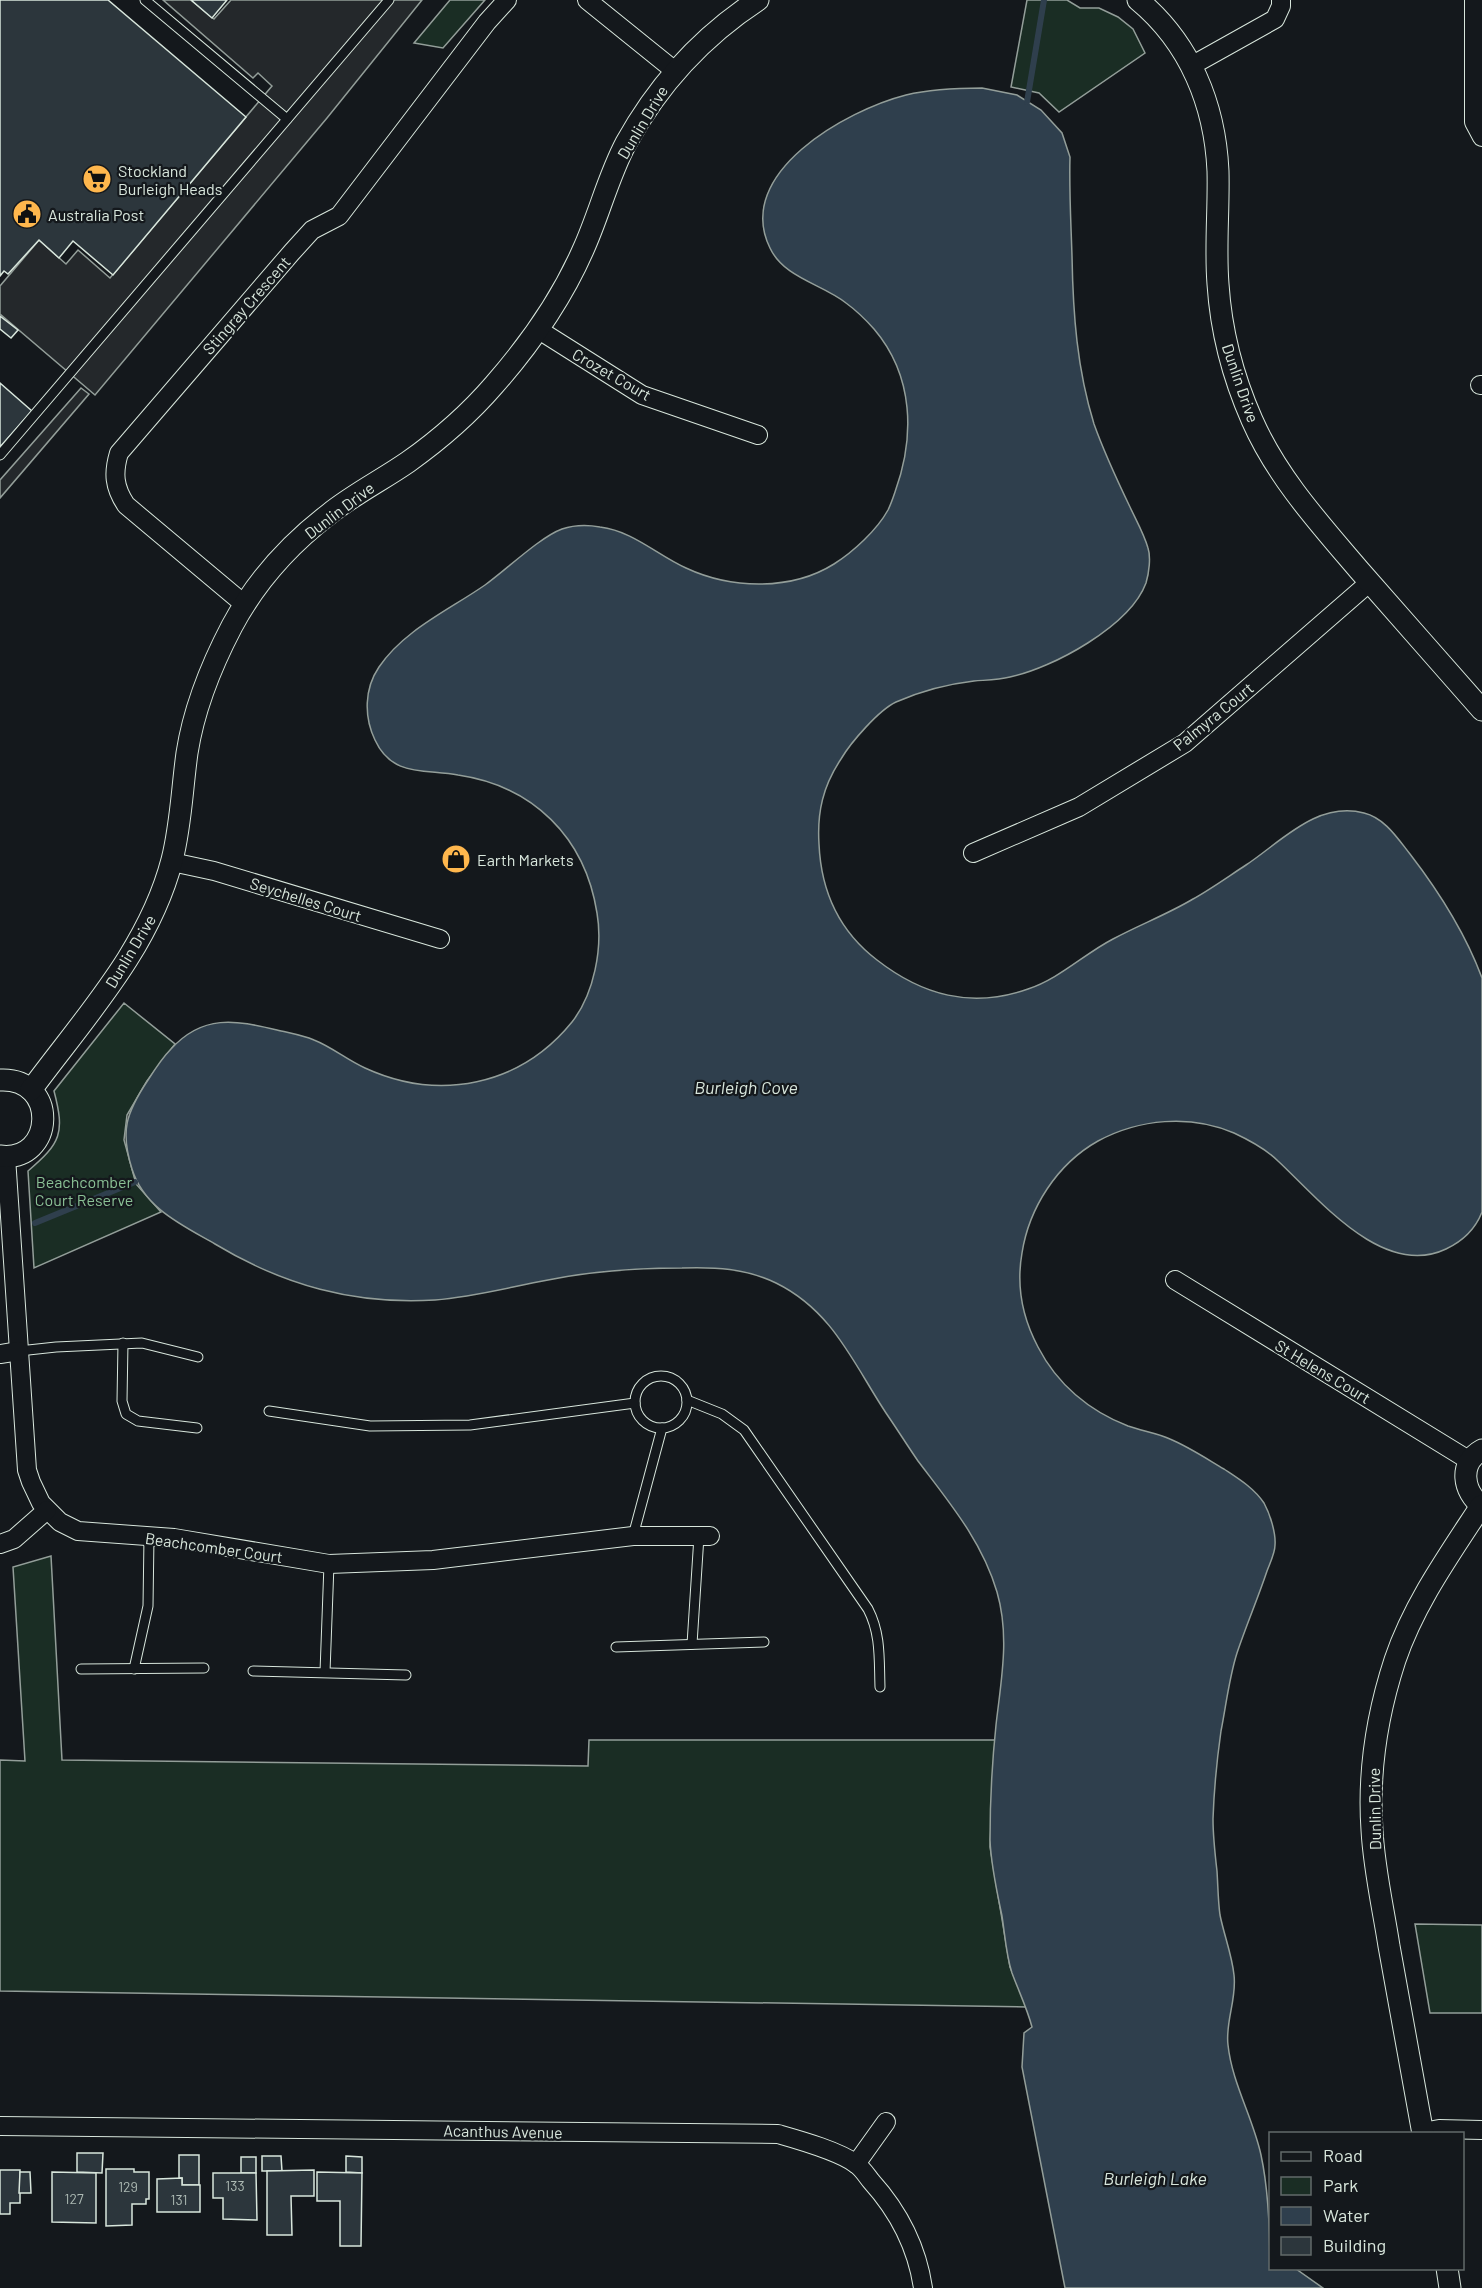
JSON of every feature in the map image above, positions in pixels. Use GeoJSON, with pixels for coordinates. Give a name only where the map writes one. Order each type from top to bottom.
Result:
{"type":"FeatureCollection","features":[{"type":"Feature","properties":{"kind":"street","name":"Stingray Crescent"},"geometry":{"type":"LineString","coordinates":[[244,604],[126,505],[115,482],[114,469],[119,453],[312,230],[339,216],[486,22],[507,0]]}},
{"type":"Feature","properties":{"kind":"street"},"geometry":{"type":"LineString","coordinates":[[587,0],[675,71]]}},
{"type":"Feature","properties":{"kind":"street","name":"Dunlin Drive"},"geometry":{"type":"LineString","coordinates":[[31,1090],[119,973],[154,912],[171,862],[180,821],[194,719],[217,654],[244,604],[279,560],[312,528],[338,507],[408,462],[443,435],[493,388],[539,330],[556,303],[583,250],[625,146],[643,115],[675,71],[709,37],[735,15],[758,0]]}},
{"type":"Feature","properties":{"kind":"street","name":"Dunlin Drive"},"geometry":{"type":"LineString","coordinates":[[1138,0],[1163,24],[1178,43],[1208,104],[1215,137],[1218,171],[1218,285],[1222,320],[1239,387],[1267,452],[1286,482],[1482,710]]}},
{"type":"Feature","properties":{"kind":"street"},"geometry":{"type":"LineString","coordinates":[[1191,66],[1275,19],[1281,6],[1281,0]]}},
{"type":"Feature","properties":{"kind":"street"},"geometry":{"type":"LineString","coordinates":[[1474,0],[1474,122],[1482,137]]}},
{"type":"Feature","properties":{"kind":"street","name":"Crozet Court"},"geometry":{"type":"LineString","coordinates":[[539,330],[642,395],[758,435]]}},
{"type":"Feature","properties":{"kind":"street","name":"Palmyra Court"},"geometry":{"type":"LineString","coordinates":[[972,853],[1079,807],[1185,743],[1370,582]]}},
{"type":"Feature","properties":{"kind":"street","name":"Seychelles Court"},"geometry":{"type":"LineString","coordinates":[[171,862],[214,871],[440,939]]}},
{"type":"Feature","properties":{"kind":"street"},"geometry":{"type":"LineString","coordinates":[[0,1080],[12,1080],[31,1090],[38,1098],[44,1120],[36,1142],[27,1150],[3,1156]]}},
{"type":"Feature","properties":{"kind":"street","name":"Beachcomber Court"},"geometry":{"type":"LineString","coordinates":[[3,1156],[8,1185],[27,1470],[36,1494],[46,1510],[67,1526],[78,1530],[174,1538],[329,1564],[433,1560],[633,1536],[704,1536]]}},
{"type":"Feature","properties":{"kind":"street","name":"St Helens Court"},"geometry":{"type":"LineString","coordinates":[[1175,1280],[1476,1455]]}},
{"type":"Feature","properties":{"kind":"street"},"geometry":{"type":"LineString","coordinates":[[0,1353],[19,1351]]}},
{"type":"Feature","properties":{"kind":"street","name":"Dunlin Drive"},"geometry":{"type":"LineString","coordinates":[[1423,2132],[1375,1864],[1372,1829],[1373,1761],[1377,1726],[1386,1692],[1395,1659],[1409,1626],[1443,1565],[1482,1506],[1468,1491],[1465,1481],[1466,1470],[1476,1455]]}},
{"type":"Feature","properties":{"kind":"street"},"geometry":{"type":"LineString","coordinates":[[0,1544],[14,1539],[46,1510]]}},
{"type":"Feature","properties":{"kind":"street"},"geometry":{"type":"LineString","coordinates":[[856,2164],[886,2122]]}},
{"type":"Feature","properties":{"kind":"street","name":"Acanthus Avenue"},"geometry":{"type":"LineString","coordinates":[[0,2126],[778,2134],[821,2148],[856,2164],[898,2214],[910,2239],[923,2288]]}},
{"type":"Feature","properties":{"kind":"street"},"geometry":{"type":"LineString","coordinates":[[1427,2132],[1439,2129],[1482,2130]]}},
{"type":"Feature","properties":{"kind":"street"},"geometry":{"type":"LineString","coordinates":[[1446,2270],[1450,2288]]}},
{"type":"Feature","properties":{"kind":"lane"},"geometry":{"type":"LineString","coordinates":[[145,0],[286,119]]}},
{"type":"Feature","properties":{"kind":"lane"},"geometry":{"type":"LineString","coordinates":[[0,455],[389,0]]}},
{"type":"Feature","properties":{"kind":"lane"},"geometry":{"type":"LineString","coordinates":[[19,1351],[123,1343],[159,1346],[198,1356]]}},
{"type":"Feature","properties":{"kind":"lane"},"geometry":{"type":"LineString","coordinates":[[123,1343],[122,1401],[126,1414],[138,1421],[197,1428]]}},
{"type":"Feature","properties":{"kind":"lane"},"geometry":{"type":"LineString","coordinates":[[665,1376],[680,1384],[687,1400],[683,1416],[678,1422],[662,1428],[654,1427],[641,1418],[635,1402],[637,1394],[647,1380],[665,1376]]}},
{"type":"Feature","properties":{"kind":"lane"},"geometry":{"type":"LineString","coordinates":[[687,1400],[722,1413],[744,1430],[868,1609],[876,1624],[879,1641],[880,1687]]}},
{"type":"Feature","properties":{"kind":"lane"},"geometry":{"type":"LineString","coordinates":[[269,1411],[370,1426],[470,1425],[635,1402]]}},
{"type":"Feature","properties":{"kind":"lane"},"geometry":{"type":"LineString","coordinates":[[633,1536],[662,1428]]}},
{"type":"Feature","properties":{"kind":"lane"},"geometry":{"type":"LineString","coordinates":[[692,1644],[704,1536]]}},
{"type":"Feature","properties":{"kind":"lane"},"geometry":{"type":"LineString","coordinates":[[134,1669],[148,1606],[149,1537]]}},
{"type":"Feature","properties":{"kind":"lane"},"geometry":{"type":"LineString","coordinates":[[325,1672],[329,1564]]}},
{"type":"Feature","properties":{"kind":"lane"},"geometry":{"type":"LineString","coordinates":[[616,1647],[764,1642]]}},
{"type":"Feature","properties":{"kind":"lane"},"geometry":{"type":"LineString","coordinates":[[81,1669],[204,1668]]}},
{"type":"Feature","properties":{"kind":"lane"},"geometry":{"type":"LineString","coordinates":[[253,1671],[406,1675]]}},
{"type":"Feature","properties":{"kind":"green space"},"geometry":{"type":"Polygon","coordinates":[[[450,0],[485,0],[443,48],[414,43],[450,0]]]}},
{"type":"Feature","properties":{"kind":"green space"},"geometry":{"type":"Polygon","coordinates":[[[1027,0],[1067,0],[1080,8],[1099,8],[1118,17],[1133,29],[1145,53],[1059,112],[1039,93],[1011,87],[1027,0]]]}},
{"type":"Feature","properties":{"kind":"green space","name":"Beachcomber Court Reserve"},"geometry":{"type":"Polygon","coordinates":[[[124,1003],[175,1044],[147,1081],[127,1115],[124,1140],[136,1184],[161,1212],[34,1268],[28,1171],[48,1153],[57,1136],[59,1117],[54,1091],[124,1003]]]}},
{"type":"Feature","properties":{"kind":"green space"},"geometry":{"type":"Polygon","coordinates":[[[51,1556],[62,1760],[588,1766],[589,1740],[995,1740],[990,1847],[1010,1967],[1027,2007],[0,1991],[0,1760],[25,1761],[13,1567],[51,1556]]]}},
{"type":"Feature","properties":{"kind":"green space"},"geometry":{"type":"Polygon","coordinates":[[[1415,1924],[1482,1925],[1482,2013],[1430,2013],[1415,1924]]]}},
{"type":"Feature","properties":{"kind":"shaded area"},"geometry":{"type":"Polygon","coordinates":[[[163,0],[191,0],[214,19],[231,0],[422,0],[327,118],[95,395],[0,314],[0,286],[39,240],[66,264],[78,250],[110,278],[272,86],[258,73],[253,78],[163,0]]]}},
{"type":"Feature","properties":{"kind":"shaded area"},"geometry":{"type":"Polygon","coordinates":[[[81,388],[89,394],[0,498],[0,480],[81,388]]]}},
{"type":"Feature","properties":{"kind":"water","name":"Burleigh Cove"},"geometry":{"type":"Polygon","coordinates":[[[982,88],[1017,95],[1041,110],[1062,133],[1070,157],[1073,299],[1084,383],[1094,424],[1149,552],[1148,575],[1137,599],[1124,615],[1088,643],[1068,655],[1047,665],[1010,677],[954,684],[915,694],[889,706],[851,744],[830,779],[820,810],[819,832],[824,878],[834,909],[842,923],[864,949],[877,960],[894,972],[930,990],[967,998],[1007,995],[1039,985],[1102,945],[1200,895],[1301,825],[1331,813],[1347,811],[1364,813],[1378,819],[1396,836],[1432,883],[1451,913],[1482,978],[1482,1212],[1472,1230],[1458,1242],[1446,1249],[1422,1255],[1399,1253],[1376,1244],[1333,1213],[1257,1145],[1217,1127],[1182,1121],[1130,1128],[1098,1141],[1070,1162],[1047,1189],[1038,1204],[1026,1236],[1020,1266],[1020,1290],[1028,1324],[1046,1360],[1065,1384],[1100,1413],[1128,1426],[1177,1442],[1235,1476],[1251,1488],[1264,1503],[1272,1524],[1275,1540],[1274,1551],[1237,1653],[1221,1731],[1213,1819],[1218,1899],[1234,1975],[1228,2045],[1234,2073],[1264,2169],[1269,2226],[1269,2270],[1297,2270],[1323,2288],[1065,2288],[1022,2067],[1024,2033],[1032,2027],[1008,1959],[990,1840],[992,1768],[1004,1642],[997,1592],[991,1573],[974,1539],[914,1455],[852,1357],[813,1308],[796,1295],[764,1278],[741,1271],[706,1268],[598,1272],[435,1300],[376,1299],[320,1289],[267,1271],[190,1230],[166,1214],[145,1194],[138,1183],[128,1156],[127,1123],[141,1092],[168,1052],[183,1038],[208,1025],[233,1022],[295,1034],[321,1043],[358,1065],[393,1078],[421,1084],[449,1085],[477,1082],[503,1074],[528,1061],[551,1044],[572,1022],[586,998],[595,970],[599,927],[591,886],[581,861],[568,839],[532,803],[510,791],[485,781],[458,775],[410,769],[390,760],[382,752],[371,731],[367,713],[370,684],[389,654],[414,631],[485,585],[523,554],[562,529],[596,526],[612,529],[634,538],[675,563],[704,575],[741,583],[761,584],[780,583],[817,573],[834,564],[864,540],[888,510],[901,471],[908,429],[903,387],[897,367],[887,347],[865,319],[836,296],[794,274],[776,258],[770,248],[763,221],[767,195],[781,171],[802,149],[827,130],[882,103],[906,95],[944,89],[982,88]]]}},
{"type":"Feature","properties":{"kind":"building","name":"Stockland Burleigh Heads"},"geometry":{"type":"Polygon","coordinates":[[[0,0],[108,0],[246,117],[113,275],[73,241],[59,258],[39,240],[8,274],[4,271],[0,276],[0,0]]]}},
{"type":"Feature","properties":{"kind":"building"},"geometry":{"type":"Polygon","coordinates":[[[191,0],[227,0],[212,18],[191,0]]]}},
{"type":"Feature","properties":{"kind":"building"},"geometry":{"type":"Polygon","coordinates":[[[0,316],[18,330],[11,338],[0,329],[0,316]]]}},
{"type":"Feature","properties":{"kind":"building"},"geometry":{"type":"Polygon","coordinates":[[[0,383],[32,411],[0,447],[0,383]]]}},
{"type":"Feature","properties":{"kind":"building"},"geometry":{"type":"Polygon","coordinates":[[[77,2153],[103,2153],[102,2173],[77,2172],[77,2153]]]}},
{"type":"Feature","properties":{"kind":"building"},"geometry":{"type":"Polygon","coordinates":[[[179,2155],[199,2155],[199,2185],[182,2185],[182,2178],[179,2178],[179,2155]]]}},
{"type":"Feature","properties":{"kind":"building"},"geometry":{"type":"Polygon","coordinates":[[[262,2156],[281,2156],[282,2171],[262,2171],[262,2156]]]}},
{"type":"Feature","properties":{"kind":"building"},"geometry":{"type":"Polygon","coordinates":[[[346,2156],[362,2157],[362,2173],[346,2172],[346,2156]]]}},
{"type":"Feature","properties":{"kind":"building"},"geometry":{"type":"Polygon","coordinates":[[[241,2157],[256,2157],[256,2173],[241,2173],[241,2157]]]}},
{"type":"Feature","properties":{"kind":"building"},"geometry":{"type":"Polygon","coordinates":[[[106,2169],[134,2169],[134,2172],[149,2172],[149,2199],[146,2199],[146,2204],[132,2204],[132,2225],[106,2226],[106,2169]]]}},
{"type":"Feature","properties":{"kind":"building"},"geometry":{"type":"Polygon","coordinates":[[[0,2170],[20,2170],[20,2203],[10,2203],[10,2214],[0,2214],[0,2170]]]}},
{"type":"Feature","properties":{"kind":"building"},"geometry":{"type":"Polygon","coordinates":[[[314,2170],[314,2196],[291,2196],[292,2235],[267,2235],[267,2171],[314,2170]]]}},
{"type":"Feature","properties":{"kind":"building"},"geometry":{"type":"Polygon","coordinates":[[[20,2172],[30,2172],[31,2193],[19,2193],[20,2172]]]}},
{"type":"Feature","properties":{"kind":"building"},"geometry":{"type":"Polygon","coordinates":[[[52,2172],[96,2173],[96,2223],[52,2222],[52,2172]]]}},
{"type":"Feature","properties":{"kind":"building"},"geometry":{"type":"Polygon","coordinates":[[[317,2172],[362,2173],[361,2246],[340,2246],[340,2201],[317,2201],[317,2172]]]}},
{"type":"Feature","properties":{"kind":"building"},"geometry":{"type":"Polygon","coordinates":[[[213,2173],[256,2173],[257,2220],[223,2219],[223,2198],[213,2198],[213,2173]]]}},
{"type":"Feature","properties":{"kind":"building"},"geometry":{"type":"Polygon","coordinates":[[[182,2178],[182,2185],[200,2185],[200,2212],[157,2212],[157,2179],[182,2178]]]}},
{"type":"Feature","properties":{"kind":"waterway"},"geometry":{"type":"LineString","coordinates":[[1027,102],[1044,0]]}},
{"type":"Feature","properties":{"kind":"waterway"},"geometry":{"type":"LineString","coordinates":[[35,1223],[135,1182]]}},
{"type":"Feature","properties":{"kind":"place","name":"Stockland Burleigh Heads"},"geometry":{"type":"Point","coordinates":[97,179]}},
{"type":"Feature","properties":{"kind":"place","name":"Australia Post"},"geometry":{"type":"Point","coordinates":[27,214]}},
{"type":"Feature","properties":{"kind":"place","name":"Earth Markets"},"geometry":{"type":"Point","coordinates":[456,859]}},
{"type":"Feature","properties":{"kind":"water label","name":"Burleigh Lake"},"geometry":{"type":"Point","coordinates":[1155,2178]}}]}
